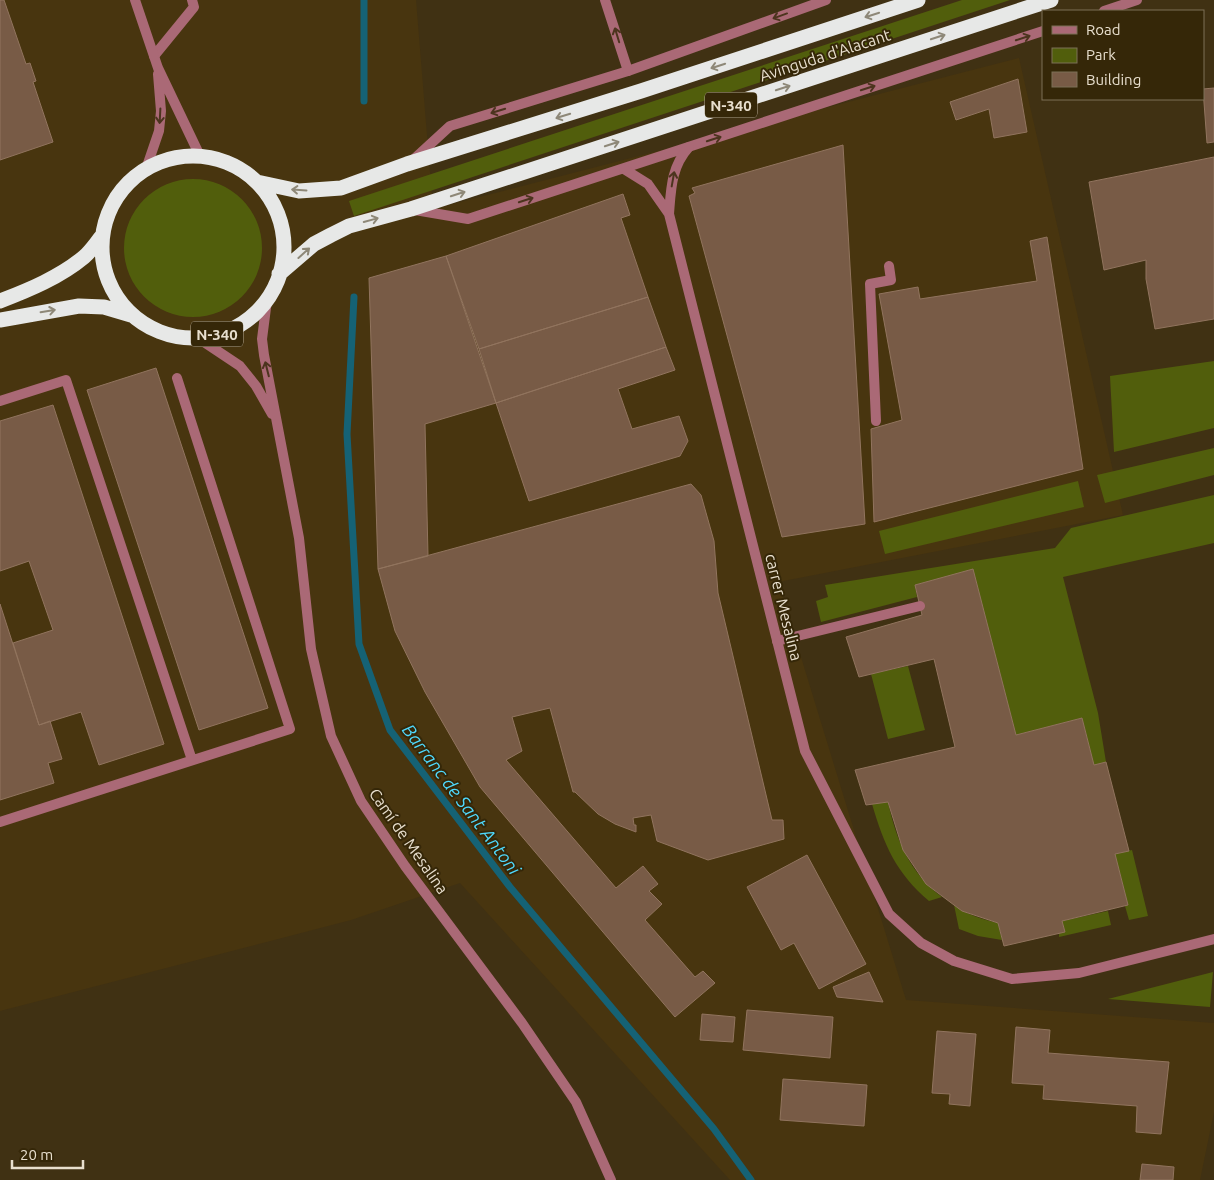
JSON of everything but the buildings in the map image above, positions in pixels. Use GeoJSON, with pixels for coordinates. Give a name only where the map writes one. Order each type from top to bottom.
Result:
{"type":"FeatureCollection","features":[{"type":"Feature","properties":{"kind":"highway","name":"Avinguda d'Alacant"},"geometry":{"type":"LineString","coordinates":[[257,182],[299,191],[341,188],[407,164],[632,94],[918,0]]}},
{"type":"Feature","properties":{"kind":"highway","name":"Avinguda d'Alacant"},"geometry":{"type":"LineString","coordinates":[[279,274],[314,244],[349,226],[411,209],[1051,0]]}},
{"type":"Feature","properties":{"kind":"highway","name":"N-340"},"geometry":{"type":"LineString","coordinates":[[200,156],[212,158],[236,167],[257,182],[268,195],[281,225],[283,258],[279,274],[267,300],[256,312],[229,330],[198,338],[163,333],[147,326],[133,316],[118,299],[107,280],[102,258],[102,236],[107,216],[116,197],[129,181],[146,169],[163,161],[200,156]]}},
{"type":"Feature","properties":{"kind":"highway","name":"N-340"},"geometry":{"type":"LineString","coordinates":[[0,301],[30,290],[72,266],[85,256],[102,236]]}},
{"type":"Feature","properties":{"kind":"highway","name":"N-340"},"geometry":{"type":"LineString","coordinates":[[0,320],[79,306],[104,307],[133,316]]}},
{"type":"Feature","properties":{"kind":"street"},"geometry":{"type":"LineString","coordinates":[[135,0],[158,68],[200,156]]}},
{"type":"Feature","properties":{"kind":"street"},"geometry":{"type":"LineString","coordinates":[[154,56],[194,7],[192,0]]}},
{"type":"Feature","properties":{"kind":"street"},"geometry":{"type":"LineString","coordinates":[[606,0],[628,71]]}},
{"type":"Feature","properties":{"kind":"street","name":"Avinguda d'Alacant"},"geometry":{"type":"LineString","coordinates":[[407,164],[450,126],[628,71],[826,0]]}},
{"type":"Feature","properties":{"kind":"street"},"geometry":{"type":"LineString","coordinates":[[1107,10],[1137,0]]}},
{"type":"Feature","properties":{"kind":"street","name":"Avinguda d'Alacant"},"geometry":{"type":"LineString","coordinates":[[411,209],[468,219],[1042,31]]}},
{"type":"Feature","properties":{"kind":"street"},"geometry":{"type":"LineString","coordinates":[[146,169],[159,131],[161,111],[158,68]]}},
{"type":"Feature","properties":{"kind":"street","name":"carrer Mesalina"},"geometry":{"type":"LineString","coordinates":[[689,147],[681,156],[672,174],[669,214],[805,751],[889,914],[922,943],[954,961],[1012,979],[1079,973],[1214,939]]}},
{"type":"Feature","properties":{"kind":"street","name":"carrer Mesalina"},"geometry":{"type":"LineString","coordinates":[[624,169],[648,184],[669,214]]}},
{"type":"Feature","properties":{"kind":"street"},"geometry":{"type":"LineString","coordinates":[[876,420],[870,284],[891,280],[889,266]]}},
{"type":"Feature","properties":{"kind":"street","name":"Camí de Mesalina"},"geometry":{"type":"LineString","coordinates":[[267,300],[262,339],[271,385],[274,417],[288,477],[299,538],[312,649],[331,736],[361,801],[405,866],[522,1023],[576,1102],[611,1180]]}},
{"type":"Feature","properties":{"kind":"street","name":"Camí de Mesalina"},"geometry":{"type":"LineString","coordinates":[[198,338],[240,366],[256,386],[274,417]]}},
{"type":"Feature","properties":{"kind":"street"},"geometry":{"type":"LineString","coordinates":[[0,822],[290,729],[177,378]]}},
{"type":"Feature","properties":{"kind":"street"},"geometry":{"type":"LineString","coordinates":[[0,401],[66,380],[192,760]]}},
{"type":"Feature","properties":{"kind":"street"},"geometry":{"type":"LineString","coordinates":[[777,641],[920,606]]}},
{"type":"Feature","properties":{"kind":"shaded area"},"geometry":{"type":"Polygon","coordinates":[[[0,0],[416,0],[433,209],[1019,58],[1123,515],[778,582],[906,1000],[1214,1023],[1214,1112],[1200,1180],[730,1180],[460,883],[351,920],[0,1011],[0,0]]]}},
{"type":"Feature","properties":{"kind":"green space"},"geometry":{"type":"Polygon","coordinates":[[[962,0],[1010,0],[354,216],[349,201],[962,0]]]}},
{"type":"Feature","properties":{"kind":"green space"},"geometry":{"type":"Polygon","coordinates":[[[193,179],[219,184],[242,199],[257,222],[262,248],[257,274],[242,297],[219,312],[193,317],[167,312],[144,297],[129,274],[124,248],[129,222],[144,199],[167,184],[193,179]]]}},
{"type":"Feature","properties":{"kind":"green space"},"geometry":{"type":"Polygon","coordinates":[[[1214,361],[1214,428],[1114,452],[1110,376],[1214,361]]]}},
{"type":"Feature","properties":{"kind":"green space"},"geometry":{"type":"Polygon","coordinates":[[[1214,448],[1214,475],[1105,503],[1097,475],[1214,448]]]}},
{"type":"Feature","properties":{"kind":"green space"},"geometry":{"type":"Polygon","coordinates":[[[1078,481],[1084,507],[885,554],[879,531],[1078,481]]]}},
{"type":"Feature","properties":{"kind":"green space"},"geometry":{"type":"Polygon","coordinates":[[[1214,495],[1214,543],[1063,577],[1098,713],[1106,762],[1094,765],[1082,718],[1016,735],[973,570],[915,585],[917,597],[821,622],[816,601],[828,597],[825,585],[1055,548],[1071,528],[1214,495]]]}},
{"type":"Feature","properties":{"kind":"green space"},"geometry":{"type":"Polygon","coordinates":[[[908,666],[925,730],[888,739],[871,674],[908,666]]]}},
{"type":"Feature","properties":{"kind":"green space"},"geometry":{"type":"Polygon","coordinates":[[[888,802],[895,829],[906,855],[921,877],[942,897],[929,901],[908,880],[893,857],[881,833],[872,804],[888,802]]]}},
{"type":"Feature","properties":{"kind":"green space"},"geometry":{"type":"Polygon","coordinates":[[[1132,850],[1148,916],[1129,920],[1125,906],[1128,905],[1115,854],[1132,850]]]}},
{"type":"Feature","properties":{"kind":"green space"},"geometry":{"type":"Polygon","coordinates":[[[954,905],[969,914],[998,923],[1002,940],[978,936],[959,929],[954,905]]]}},
{"type":"Feature","properties":{"kind":"green space"},"geometry":{"type":"Polygon","coordinates":[[[1108,911],[1111,925],[1059,937],[1059,933],[1065,932],[1062,921],[1108,911]]]}},
{"type":"Feature","properties":{"kind":"green space"},"geometry":{"type":"Polygon","coordinates":[[[1213,972],[1210,1007],[1108,999],[1213,972]]]}},
{"type":"Feature","properties":{"kind":"waterway","name":"Barranc de Sant Antoni"},"geometry":{"type":"LineString","coordinates":[[364,0],[364,101]]}},
{"type":"Feature","properties":{"kind":"waterway","name":"Barranc de Sant Antoni"},"geometry":{"type":"LineString","coordinates":[[354,297],[347,434],[359,644],[390,730],[510,887],[714,1129],[751,1180]]}}]}
